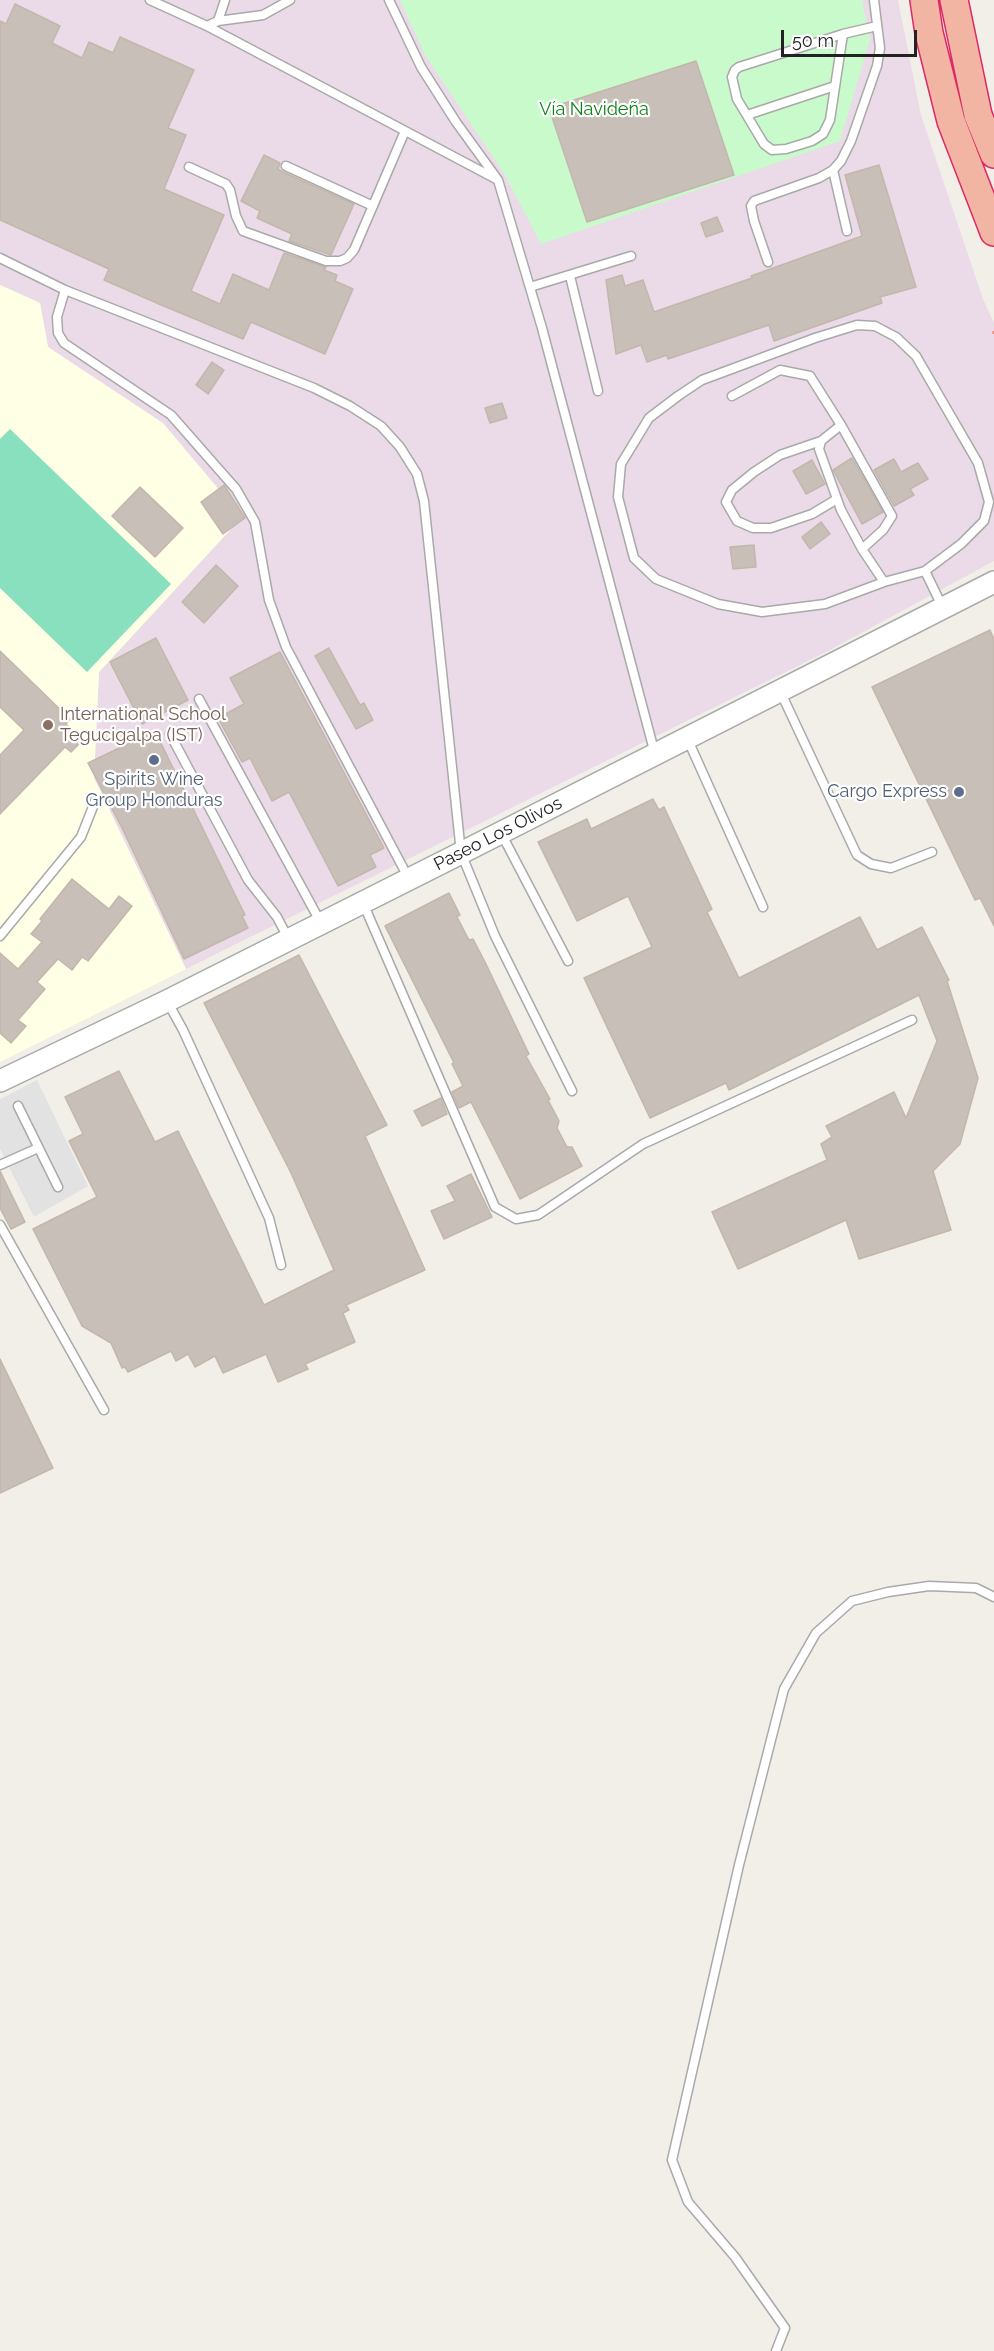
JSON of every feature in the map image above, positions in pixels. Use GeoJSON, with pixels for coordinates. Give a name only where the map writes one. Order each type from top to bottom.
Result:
{"type":"FeatureCollection","features":[{"type":"Feature","properties":{"kind":"highway"},"geometry":{"type":"LineString","coordinates":[[924,0],[929,33],[951,121],[994,232]]}},
{"type":"Feature","properties":{"kind":"highway"},"geometry":{"type":"LineString","coordinates":[[954,0],[978,115],[994,154]]}},
{"type":"Feature","properties":{"kind":"street","name":"Paseo Los Olivos"},"geometry":{"type":"LineString","coordinates":[[0,1081],[167,1001],[994,582]]}},
{"type":"Feature","properties":{"kind":"lane"},"geometry":{"type":"LineString","coordinates":[[150,0],[207,26],[498,180]]}},
{"type":"Feature","properties":{"kind":"lane"},"geometry":{"type":"LineString","coordinates":[[218,21],[225,0]]}},
{"type":"Feature","properties":{"kind":"lane"},"geometry":{"type":"LineString","coordinates":[[207,26],[218,21],[263,15],[290,0]]}},
{"type":"Feature","properties":{"kind":"lane"},"geometry":{"type":"LineString","coordinates":[[389,0],[421,67],[456,122],[498,180],[530,287],[655,754]]}},
{"type":"Feature","properties":{"kind":"lane"},"geometry":{"type":"LineString","coordinates":[[768,262],[754,221],[752,206],[754,201],[819,177],[833,170],[841,161],[851,141],[877,66],[880,48],[874,0]]}},
{"type":"Feature","properties":{"kind":"lane"},"geometry":{"type":"LineString","coordinates":[[843,34],[830,120],[823,134],[795,146],[772,150],[764,144],[737,99],[732,77],[735,70],[739,66],[843,34],[877,26]]}},
{"type":"Feature","properties":{"kind":"lane"},"geometry":{"type":"LineString","coordinates":[[747,115],[835,86]]}},
{"type":"Feature","properties":{"kind":"lane"},"geometry":{"type":"LineString","coordinates":[[189,167],[226,184],[243,231],[326,261],[340,261],[347,258],[354,250],[405,131]]}},
{"type":"Feature","properties":{"kind":"lane"},"geometry":{"type":"LineString","coordinates":[[286,166],[373,206]]}},
{"type":"Feature","properties":{"kind":"lane"},"geometry":{"type":"LineString","coordinates":[[833,170],[847,231]]}},
{"type":"Feature","properties":{"kind":"lane"},"geometry":{"type":"LineString","coordinates":[[530,287],[631,256]]}},
{"type":"Feature","properties":{"kind":"lane"},"geometry":{"type":"LineString","coordinates":[[0,258],[65,290],[314,388],[350,406],[381,426],[400,447],[417,474],[424,501],[461,853],[495,936],[572,1090]]}},
{"type":"Feature","properties":{"kind":"lane"},"geometry":{"type":"LineString","coordinates":[[570,276],[598,391]]}},
{"type":"Feature","properties":{"kind":"lane"},"geometry":{"type":"LineString","coordinates":[[65,290],[57,317],[58,333],[64,343],[171,415],[236,489],[255,522],[269,600],[286,647],[409,879]]}},
{"type":"Feature","properties":{"kind":"lane"},"geometry":{"type":"LineString","coordinates":[[857,325],[875,326],[896,337],[916,356],[978,464],[989,502],[984,521],[961,544],[926,571],[884,582],[825,604],[762,612],[718,604],[656,579],[634,558],[618,497],[621,464],[649,418],[702,380],[815,338],[857,325]]}},
{"type":"Feature","properties":{"kind":"lane"},"geometry":{"type":"LineString","coordinates":[[732,396],[780,370],[810,376],[841,425],[892,516],[884,530],[862,549]]}},
{"type":"Feature","properties":{"kind":"lane"},"geometry":{"type":"LineString","coordinates":[[837,499],[812,514],[771,528],[753,528],[737,521],[726,502],[732,490],[754,472],[780,455],[821,441],[841,425]]}},
{"type":"Feature","properties":{"kind":"lane"},"geometry":{"type":"LineString","coordinates":[[821,441],[819,449],[837,499],[862,549],[884,582]]}},
{"type":"Feature","properties":{"kind":"lane"},"geometry":{"type":"LineString","coordinates":[[926,571],[943,608]]}},
{"type":"Feature","properties":{"kind":"lane"},"geometry":{"type":"LineString","coordinates":[[780,691],[857,855],[871,864],[891,868],[932,852]]}},
{"type":"Feature","properties":{"kind":"lane"},"geometry":{"type":"LineString","coordinates":[[199,699],[321,923]]}},
{"type":"Feature","properties":{"kind":"lane"},"geometry":{"type":"LineString","coordinates":[[170,735],[248,880],[277,917],[288,938]]}},
{"type":"Feature","properties":{"kind":"lane"},"geometry":{"type":"LineString","coordinates":[[687,738],[763,908]]}},
{"type":"Feature","properties":{"kind":"lane"},"geometry":{"type":"LineString","coordinates":[[0,936],[81,837],[96,799]]}},
{"type":"Feature","properties":{"kind":"lane"},"geometry":{"type":"LineString","coordinates":[[501,833],[568,961]]}},
{"type":"Feature","properties":{"kind":"lane"},"geometry":{"type":"LineString","coordinates":[[363,902],[495,1207],[516,1219],[538,1215],[643,1144],[912,1020]]}},
{"type":"Feature","properties":{"kind":"lane"},"geometry":{"type":"LineString","coordinates":[[167,1001],[183,1030],[269,1218],[281,1265]]}},
{"type":"Feature","properties":{"kind":"lane"},"geometry":{"type":"LineString","coordinates":[[18,1106],[58,1187]]}},
{"type":"Feature","properties":{"kind":"lane"},"geometry":{"type":"LineString","coordinates":[[0,1166],[38,1148]]}},
{"type":"Feature","properties":{"kind":"lane"},"geometry":{"type":"LineString","coordinates":[[0,1225],[104,1410]]}},
{"type":"Feature","properties":{"kind":"lane"},"geometry":{"type":"LineString","coordinates":[[777,2351],[785,2328],[735,2257],[688,2202],[672,2160],[740,1865],[784,1689],[816,1633],[852,1601],[888,1592],[929,1586],[976,1588],[994,1597]]}},
{"type":"Feature","properties":{"kind":"shaded area"},"geometry":{"type":"Polygon","coordinates":[[[0,0],[898,0],[921,115],[983,299],[994,323],[994,561],[830,650],[186,969],[94,778],[99,672],[242,517],[83,371],[48,347],[40,303],[0,285],[0,0]]]}},
{"type":"Feature","properties":{"kind":"shaded area","name":"International School Tegucigalpa (IST)"},"geometry":{"type":"Polygon","coordinates":[[[0,285],[40,303],[48,347],[163,423],[242,517],[99,672],[94,778],[186,969],[0,1062],[0,285]]]}},
{"type":"Feature","properties":{"kind":"shaded area"},"geometry":{"type":"Polygon","coordinates":[[[37,1080],[88,1186],[34,1217],[0,1149],[0,1099],[37,1080]]]}},
{"type":"Feature","properties":{"kind":"green space","name":"Vía Navideña"},"geometry":{"type":"Polygon","coordinates":[[[400,0],[862,0],[870,39],[840,141],[541,244],[505,175],[425,55],[400,0]]]}},
{"type":"Feature","properties":{"kind":"green space"},"geometry":{"type":"Polygon","coordinates":[[[10,429],[171,584],[87,672],[0,588],[0,439],[10,429]]]}},
{"type":"Feature","properties":{"kind":"building"},"geometry":{"type":"Polygon","coordinates":[[[15,4],[60,26],[52,43],[82,58],[89,42],[113,53],[120,37],[194,70],[168,128],[186,135],[164,189],[224,215],[191,291],[220,304],[233,274],[269,290],[284,253],[326,267],[324,270],[337,275],[335,281],[353,289],[325,354],[251,322],[243,339],[104,280],[109,269],[0,220],[0,21],[6,24],[15,4]]]}},
{"type":"Feature","properties":{"kind":"building"},"geometry":{"type":"Polygon","coordinates":[[[696,61],[734,175],[587,222],[549,108],[696,61]]]}},
{"type":"Feature","properties":{"kind":"building"},"geometry":{"type":"Polygon","coordinates":[[[264,155],[280,163],[278,169],[283,172],[354,204],[331,255],[289,241],[292,234],[257,218],[260,211],[241,201],[264,155]]]}},
{"type":"Feature","properties":{"kind":"building"},"geometry":{"type":"Polygon","coordinates":[[[879,165],[916,287],[880,297],[882,303],[774,341],[769,325],[668,359],[667,355],[647,362],[641,345],[616,354],[606,280],[622,275],[625,286],[643,280],[654,312],[862,236],[845,175],[879,165]]]}},
{"type":"Feature","properties":{"kind":"building"},"geometry":{"type":"Polygon","coordinates":[[[717,217],[723,231],[706,237],[701,223],[717,217]]]}},
{"type":"Feature","properties":{"kind":"building"},"geometry":{"type":"Polygon","coordinates":[[[212,362],[224,370],[208,394],[196,385],[212,362]]]}},
{"type":"Feature","properties":{"kind":"building"},"geometry":{"type":"Polygon","coordinates":[[[502,403],[507,418],[490,423],[485,408],[502,403]]]}},
{"type":"Feature","properties":{"kind":"building"},"geometry":{"type":"Polygon","coordinates":[[[852,458],[883,512],[862,524],[833,470],[852,458]]]}},
{"type":"Feature","properties":{"kind":"building"},"geometry":{"type":"Polygon","coordinates":[[[894,459],[901,472],[918,463],[928,479],[910,489],[914,495],[894,506],[874,470],[894,459]]]}},
{"type":"Feature","properties":{"kind":"building"},"geometry":{"type":"Polygon","coordinates":[[[812,460],[825,484],[806,494],[793,471],[812,460]]]}},
{"type":"Feature","properties":{"kind":"building"},"geometry":{"type":"Polygon","coordinates":[[[224,485],[245,518],[223,534],[201,502],[224,485]]]}},
{"type":"Feature","properties":{"kind":"building"},"geometry":{"type":"Polygon","coordinates":[[[140,487],[183,528],[155,557],[112,516],[140,487]]]}},
{"type":"Feature","properties":{"kind":"building"},"geometry":{"type":"Polygon","coordinates":[[[821,522],[830,534],[810,549],[802,537],[821,522]]]}},
{"type":"Feature","properties":{"kind":"building"},"geometry":{"type":"Polygon","coordinates":[[[754,545],[756,567],[733,569],[730,547],[754,545]]]}},
{"type":"Feature","properties":{"kind":"building"},"geometry":{"type":"Polygon","coordinates":[[[216,565],[238,586],[204,623],[182,602],[216,565]]]}},
{"type":"Feature","properties":{"kind":"building","name":"Cargo Express"},"geometry":{"type":"Polygon","coordinates":[[[990,630],[994,639],[994,926],[980,898],[975,900],[872,687],[990,630]]]}},
{"type":"Feature","properties":{"kind":"building"},"geometry":{"type":"Polygon","coordinates":[[[156,638],[188,700],[142,724],[110,662],[156,638]]]}},
{"type":"Feature","properties":{"kind":"building"},"geometry":{"type":"Polygon","coordinates":[[[329,648],[360,705],[364,703],[373,720],[356,729],[315,656],[329,648]]]}},
{"type":"Feature","properties":{"kind":"building"},"geometry":{"type":"Polygon","coordinates":[[[0,651],[70,719],[66,724],[83,740],[71,752],[65,747],[0,814],[0,755],[24,730],[0,707],[0,651]]]}},
{"type":"Feature","properties":{"kind":"building"},"geometry":{"type":"Polygon","coordinates":[[[280,652],[384,848],[370,855],[376,867],[338,886],[289,792],[272,801],[250,758],[242,762],[218,718],[244,704],[230,678],[280,652]]]}},
{"type":"Feature","properties":{"kind":"building"},"geometry":{"type":"Polygon","coordinates":[[[155,731],[245,915],[242,916],[248,928],[184,959],[122,828],[88,763],[155,731]]]}},
{"type":"Feature","properties":{"kind":"building"},"geometry":{"type":"Polygon","coordinates":[[[653,799],[659,810],[664,807],[712,909],[707,912],[739,978],[860,917],[877,950],[922,927],[949,980],[947,981],[978,1078],[960,1144],[933,1171],[951,1230],[859,1259],[846,1220],[738,1269],[712,1212],[827,1160],[821,1144],[832,1137],[826,1126],[894,1092],[906,1118],[937,1041],[919,995],[729,1090],[726,1083],[650,1118],[584,978],[652,947],[628,896],[577,921],[538,842],[587,819],[591,829],[653,799]]]}},
{"type":"Feature","properties":{"kind":"building"},"geometry":{"type":"Polygon","coordinates":[[[72,879],[109,909],[119,896],[132,906],[88,961],[82,957],[72,970],[58,959],[37,982],[45,989],[18,1020],[26,1026],[11,1043],[0,1033],[0,953],[18,969],[42,942],[31,934],[42,921],[40,919],[72,879]]]}},
{"type":"Feature","properties":{"kind":"building"},"geometry":{"type":"Polygon","coordinates":[[[449,893],[460,915],[457,917],[469,940],[473,939],[485,962],[529,1054],[526,1056],[550,1099],[548,1100],[559,1121],[557,1128],[567,1147],[572,1147],[582,1166],[520,1199],[471,1102],[459,1108],[452,1092],[463,1086],[452,1064],[454,1063],[385,926],[449,893]]]}},
{"type":"Feature","properties":{"kind":"building"},"geometry":{"type":"Polygon","coordinates":[[[299,955],[387,1125],[365,1136],[425,1270],[346,1305],[349,1310],[343,1313],[355,1342],[305,1364],[308,1369],[278,1382],[266,1354],[223,1373],[215,1356],[195,1367],[188,1354],[176,1361],[171,1351],[128,1372],[125,1367],[122,1368],[111,1343],[82,1326],[33,1229],[97,1197],[69,1141],[83,1134],[65,1097],[119,1071],[155,1142],[178,1131],[264,1305],[334,1270],[291,1173],[204,1003],[299,955]]]}},
{"type":"Feature","properties":{"kind":"building"},"geometry":{"type":"Polygon","coordinates":[[[441,1098],[447,1114],[422,1126],[414,1111],[441,1098]]]}},
{"type":"Feature","properties":{"kind":"building"},"geometry":{"type":"Polygon","coordinates":[[[0,1171],[25,1222],[11,1229],[0,1208],[0,1171]]]}},
{"type":"Feature","properties":{"kind":"building"},"geometry":{"type":"Polygon","coordinates":[[[471,1174],[492,1217],[444,1239],[431,1211],[455,1201],[447,1186],[471,1174]]]}},
{"type":"Feature","properties":{"kind":"building"},"geometry":{"type":"Polygon","coordinates":[[[0,1359],[53,1468],[0,1493],[0,1359]]]}},
{"type":"Feature","properties":{"kind":"place","name":"International School Tegucigalpa (IST)"},"geometry":{"type":"Point","coordinates":[48,725]}},
{"type":"Feature","properties":{"kind":"place","name":"Spirits Wine Group Honduras"},"geometry":{"type":"Point","coordinates":[154,760]}},
{"type":"Feature","properties":{"kind":"place","name":"Cargo Express"},"geometry":{"type":"Point","coordinates":[959,792]}}]}
